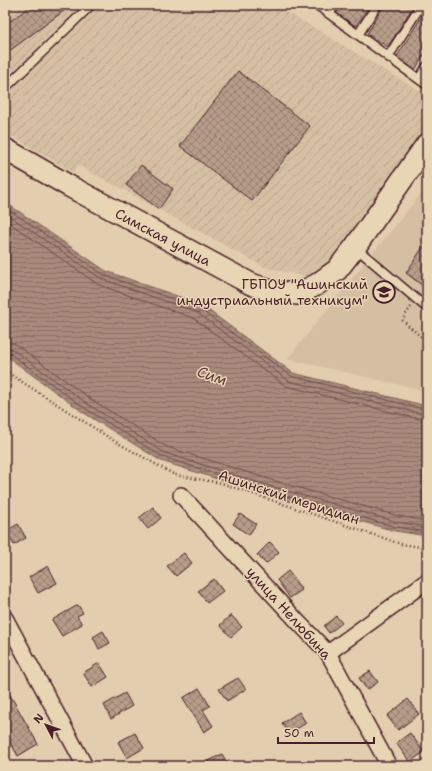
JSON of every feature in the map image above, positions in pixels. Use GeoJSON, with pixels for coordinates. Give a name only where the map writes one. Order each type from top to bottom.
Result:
{"type":"FeatureCollection","features":[{"type":"Feature","properties":{"kind":"main road","name":"Симская улица"},"geometry":{"type":"LineString","coordinates":[[5,149],[69,186],[251,284],[274,292],[298,294],[316,285],[337,270],[355,247],[427,144]]}},
{"type":"Feature","properties":{"kind":"street","name":"улица Нелюбина"},"geometry":{"type":"LineString","coordinates":[[181,495],[328,653],[389,766]]}},
{"type":"Feature","properties":{"kind":"street"},"geometry":{"type":"LineString","coordinates":[[328,653],[427,581]]}},
{"type":"Feature","properties":{"kind":"street"},"geometry":{"type":"LineString","coordinates":[[5,618],[84,766]]}},
{"type":"Feature","properties":{"kind":"lane"},"geometry":{"type":"LineString","coordinates":[[5,88],[91,5]]}},
{"type":"Feature","properties":{"kind":"lane"},"geometry":{"type":"LineString","coordinates":[[317,5],[427,85]]}},
{"type":"Feature","properties":{"kind":"lane"},"geometry":{"type":"LineString","coordinates":[[329,14],[335,5]]}},
{"type":"Feature","properties":{"kind":"lane"},"geometry":{"type":"LineString","coordinates":[[358,35],[377,5]]}},
{"type":"Feature","properties":{"kind":"lane"},"geometry":{"type":"LineString","coordinates":[[388,57],[422,5]]}},
{"type":"Feature","properties":{"kind":"lane"},"geometry":{"type":"LineString","coordinates":[[419,79],[427,66]]}},
{"type":"Feature","properties":{"kind":"lane"},"geometry":{"type":"LineString","coordinates":[[355,247],[427,308]]}},
{"type":"Feature","properties":{"kind":"path"},"geometry":{"type":"LineString","coordinates":[[417,300],[402,320],[427,342]]}},
{"type":"Feature","properties":{"kind":"path","name":"Ашинский меридиан"},"geometry":{"type":"LineString","coordinates":[[5,371],[116,442],[175,475],[221,483],[401,544],[427,548]]}},
{"type":"Feature","properties":{"kind":"shaded area"},"geometry":{"type":"Polygon","coordinates":[[[5,5],[275,5],[427,95],[427,134],[316,279],[264,267],[78,165],[73,172],[5,132],[5,5]]]}},
{"type":"Feature","properties":{"kind":"shaded area","name":"ГБПОУ \"Ашинский индустриальный техникум\""},"geometry":{"type":"Polygon","coordinates":[[[427,186],[427,391],[287,359],[390,232],[427,186]]]}},
{"type":"Feature","properties":{"kind":"water","name":"Сим"},"geometry":{"type":"Polygon","coordinates":[[[5,202],[106,271],[200,304],[293,373],[427,406],[427,536],[395,531],[270,496],[161,461],[84,413],[5,355],[5,202]]]}},
{"type":"Feature","properties":{"kind":"building"},"geometry":{"type":"Polygon","coordinates":[[[32,5],[72,5],[5,54],[5,25],[32,5]]]}},
{"type":"Feature","properties":{"kind":"building"},"geometry":{"type":"Polygon","coordinates":[[[342,5],[370,5],[356,26],[336,14],[342,5]]]}},
{"type":"Feature","properties":{"kind":"building"},"geometry":{"type":"Polygon","coordinates":[[[384,5],[414,5],[388,47],[367,34],[384,5]]]}},
{"type":"Feature","properties":{"kind":"building"},"geometry":{"type":"Polygon","coordinates":[[[427,8],[427,50],[415,70],[396,58],[427,8]]]}},
{"type":"Feature","properties":{"kind":"building"},"geometry":{"type":"Polygon","coordinates":[[[238,71],[310,126],[252,201],[180,146],[238,71]]]}},
{"type":"Feature","properties":{"kind":"building"},"geometry":{"type":"Polygon","coordinates":[[[141,165],[173,189],[159,209],[126,185],[141,165]]]}},
{"type":"Feature","properties":{"kind":"building"},"geometry":{"type":"Polygon","coordinates":[[[427,241],[427,289],[406,273],[427,241]]]}},
{"type":"Feature","properties":{"kind":"building"},"geometry":{"type":"Polygon","coordinates":[[[153,507],[161,518],[148,529],[139,518],[153,507]]]}},
{"type":"Feature","properties":{"kind":"building"},"geometry":{"type":"Polygon","coordinates":[[[240,514],[256,524],[249,535],[233,524],[240,514]]]}},
{"type":"Feature","properties":{"kind":"building"},"geometry":{"type":"Polygon","coordinates":[[[18,524],[26,538],[14,545],[6,531],[18,524]]]}},
{"type":"Feature","properties":{"kind":"building"},"geometry":{"type":"Polygon","coordinates":[[[270,542],[279,552],[266,564],[257,555],[270,542]]]}},
{"type":"Feature","properties":{"kind":"building"},"geometry":{"type":"Polygon","coordinates":[[[184,553],[192,563],[176,576],[167,566],[184,553]]]}},
{"type":"Feature","properties":{"kind":"building"},"geometry":{"type":"Polygon","coordinates":[[[48,566],[57,583],[38,593],[29,577],[48,566]]]}},
{"type":"Feature","properties":{"kind":"building"},"geometry":{"type":"Polygon","coordinates":[[[288,571],[302,590],[290,598],[277,580],[288,571]]]}},
{"type":"Feature","properties":{"kind":"building"},"geometry":{"type":"Polygon","coordinates":[[[214,579],[223,591],[207,603],[198,591],[214,579]]]}},
{"type":"Feature","properties":{"kind":"building"},"geometry":{"type":"Polygon","coordinates":[[[78,605],[83,613],[77,616],[82,624],[62,636],[52,620],[78,605]]]}},
{"type":"Feature","properties":{"kind":"building"},"geometry":{"type":"Polygon","coordinates":[[[231,615],[242,627],[231,637],[220,625],[231,615]]]}},
{"type":"Feature","properties":{"kind":"building"},"geometry":{"type":"Polygon","coordinates":[[[336,616],[342,623],[329,633],[324,626],[336,616]]]}},
{"type":"Feature","properties":{"kind":"building"},"geometry":{"type":"Polygon","coordinates":[[[103,631],[110,643],[99,649],[93,637],[103,631]]]}},
{"type":"Feature","properties":{"kind":"building"},"geometry":{"type":"Polygon","coordinates":[[[99,663],[108,677],[92,687],[83,673],[99,663]]]}},
{"type":"Feature","properties":{"kind":"building"},"geometry":{"type":"Polygon","coordinates":[[[370,671],[378,682],[367,690],[359,678],[370,671]]]}},
{"type":"Feature","properties":{"kind":"building"},"geometry":{"type":"Polygon","coordinates":[[[238,678],[246,689],[227,701],[219,689],[238,678]]]}},
{"type":"Feature","properties":{"kind":"building"},"geometry":{"type":"Polygon","coordinates":[[[5,686],[38,744],[18,756],[5,733],[5,686]]]}},
{"type":"Feature","properties":{"kind":"building"},"geometry":{"type":"Polygon","coordinates":[[[199,688],[210,706],[203,710],[213,726],[204,732],[183,698],[199,688]]]}},
{"type":"Feature","properties":{"kind":"building"},"geometry":{"type":"Polygon","coordinates":[[[125,693],[132,706],[111,719],[104,705],[125,693]]]}},
{"type":"Feature","properties":{"kind":"building"},"geometry":{"type":"Polygon","coordinates":[[[408,699],[419,714],[398,730],[387,716],[408,699]]]}},
{"type":"Feature","properties":{"kind":"building"},"geometry":{"type":"Polygon","coordinates":[[[299,712],[306,723],[289,734],[282,723],[299,712]]]}},
{"type":"Feature","properties":{"kind":"building"},"geometry":{"type":"Polygon","coordinates":[[[135,733],[144,748],[127,758],[118,742],[135,733]]]}},
{"type":"Feature","properties":{"kind":"building"},"geometry":{"type":"Polygon","coordinates":[[[410,733],[424,752],[410,762],[396,743],[410,733]]]}},
{"type":"Feature","properties":{"kind":"building"},"geometry":{"type":"Polygon","coordinates":[[[222,754],[229,766],[207,766],[205,763],[222,754]]]}},
{"type":"Feature","properties":{"kind":"place","name":"ГБПОУ \"Ашинский индустриальный техникум\""},"geometry":{"type":"Point","coordinates":[384,292]}}]}
